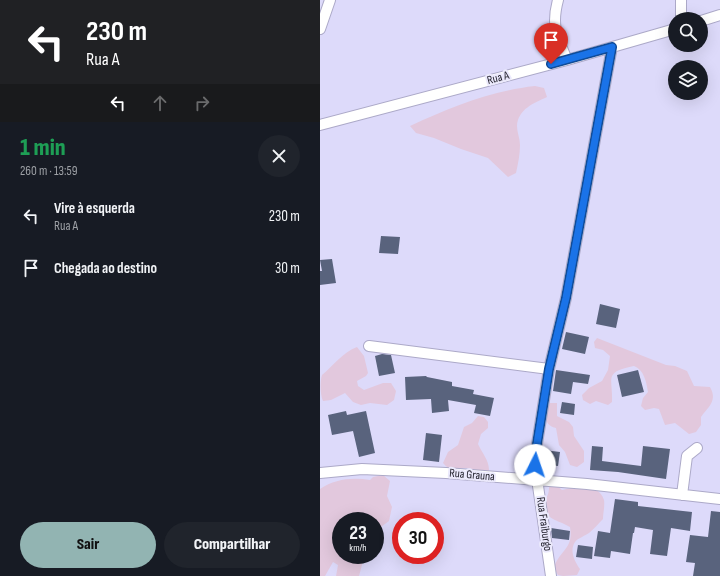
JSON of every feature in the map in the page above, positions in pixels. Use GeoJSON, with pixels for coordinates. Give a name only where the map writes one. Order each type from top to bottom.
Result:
{"type":"FeatureCollection","features":[{"type":"Feature","properties":{"kind":"street"},"geometry":{"type":"LineString","coordinates":[[320,29],[330,0]]}},
{"type":"Feature","properties":{"kind":"street"},"geometry":{"type":"LineString","coordinates":[[558,0],[554,23],[567,60]]}},
{"type":"Feature","properties":{"kind":"street"},"geometry":{"type":"LineString","coordinates":[[680,0],[681,12]]}},
{"type":"Feature","properties":{"kind":"street"},"geometry":{"type":"LineString","coordinates":[[708,19],[720,16]]}},
{"type":"Feature","properties":{"kind":"street","name":"Rua A"},"geometry":{"type":"LineString","coordinates":[[320,125],[567,60],[668,31]]}},
{"type":"Feature","properties":{"kind":"street","name":"Rua Fraiburgo"},"geometry":{"type":"LineString","coordinates":[[551,576],[535,465],[536,450],[549,369],[566,298],[612,47]]}},
{"type":"Feature","properties":{"kind":"street"},"geometry":{"type":"LineString","coordinates":[[369,346],[549,369]]}},
{"type":"Feature","properties":{"kind":"street"},"geometry":{"type":"LineString","coordinates":[[682,495],[687,456],[698,448]]}},
{"type":"Feature","properties":{"kind":"street","name":"Rua Grauna"},"geometry":{"type":"LineString","coordinates":[[320,473],[362,469],[446,473],[587,484],[720,499]]}},
{"type":"Feature","properties":{"kind":"shaded area"},"geometry":{"type":"Polygon","coordinates":[[[535,86],[544,88],[547,97],[528,107],[520,115],[517,126],[520,145],[516,173],[508,177],[488,158],[416,133],[410,126],[440,112],[486,96],[518,88],[535,86]]]}},
{"type":"Feature","properties":{"kind":"shaded area"},"geometry":{"type":"Polygon","coordinates":[[[597,338],[666,365],[675,366],[687,371],[694,386],[710,387],[713,400],[701,417],[701,425],[696,432],[689,434],[675,423],[665,425],[659,409],[654,408],[645,410],[641,406],[643,398],[648,392],[642,373],[634,366],[618,371],[612,377],[612,402],[608,405],[596,401],[590,404],[583,400],[582,395],[589,388],[602,381],[608,370],[610,356],[603,350],[595,348],[594,342],[597,338]]]}},
{"type":"Feature","properties":{"kind":"shaded area"},"geometry":{"type":"Polygon","coordinates":[[[357,347],[364,356],[368,373],[366,376],[357,381],[358,386],[364,390],[383,383],[391,383],[396,391],[394,400],[387,405],[370,403],[361,405],[353,402],[345,393],[331,400],[323,401],[321,395],[322,375],[343,356],[357,347]]]}},
{"type":"Feature","properties":{"kind":"shaded area"},"geometry":{"type":"Polygon","coordinates":[[[550,403],[557,403],[557,416],[569,422],[573,427],[574,436],[584,451],[584,462],[577,467],[570,465],[565,452],[559,445],[556,428],[549,425],[546,420],[544,415],[550,403]]]}},
{"type":"Feature","properties":{"kind":"shaded area"},"geometry":{"type":"Polygon","coordinates":[[[478,416],[484,417],[488,422],[488,428],[481,434],[478,444],[487,460],[489,470],[486,474],[467,468],[449,468],[443,463],[448,452],[458,445],[464,427],[472,423],[478,416]]]}},
{"type":"Feature","properties":{"kind":"shaded area"},"geometry":{"type":"Polygon","coordinates":[[[383,475],[390,481],[387,496],[392,507],[389,521],[384,525],[384,512],[332,512],[332,564],[325,576],[320,576],[320,489],[338,481],[350,479],[370,480],[373,477],[383,475]]]}},
{"type":"Feature","properties":{"kind":"shaded area"},"geometry":{"type":"Polygon","coordinates":[[[555,484],[562,490],[580,487],[592,489],[597,491],[604,500],[603,519],[589,533],[576,541],[573,545],[573,556],[580,569],[577,575],[558,575],[554,568],[559,557],[568,545],[571,535],[570,527],[553,519],[549,516],[545,509],[549,487],[555,484]]]}},
{"type":"Feature","properties":{"kind":"shaded area"},"geometry":{"type":"Polygon","coordinates":[[[336,564],[362,564],[359,576],[336,576],[338,565],[336,564]]]}},
{"type":"Feature","properties":{"kind":"building"},"geometry":{"type":"Polygon","coordinates":[[[381,236],[400,237],[398,254],[379,253],[381,236]]]}},
{"type":"Feature","properties":{"kind":"building"},"geometry":{"type":"Polygon","coordinates":[[[332,259],[336,283],[320,285],[320,271],[322,271],[320,260],[332,259]]]}},
{"type":"Feature","properties":{"kind":"building"},"geometry":{"type":"Polygon","coordinates":[[[600,304],[620,309],[616,328],[596,324],[600,304]]]}},
{"type":"Feature","properties":{"kind":"building"},"geometry":{"type":"Polygon","coordinates":[[[566,332],[589,337],[585,354],[562,349],[566,332]]]}},
{"type":"Feature","properties":{"kind":"building"},"geometry":{"type":"Polygon","coordinates":[[[382,354],[391,355],[395,373],[379,376],[375,356],[382,354]]]}},
{"type":"Feature","properties":{"kind":"building"},"geometry":{"type":"Polygon","coordinates":[[[556,370],[590,375],[588,384],[573,382],[571,394],[553,391],[556,370]]]}},
{"type":"Feature","properties":{"kind":"building"},"geometry":{"type":"Polygon","coordinates":[[[638,370],[644,392],[622,397],[617,375],[638,370]]]}},
{"type":"Feature","properties":{"kind":"building"},"geometry":{"type":"Polygon","coordinates":[[[426,376],[452,382],[452,386],[474,390],[473,394],[494,398],[490,416],[474,413],[476,405],[448,400],[449,411],[432,413],[431,399],[406,400],[405,377],[426,376]]]}},
{"type":"Feature","properties":{"kind":"building"},"geometry":{"type":"Polygon","coordinates":[[[562,402],[575,404],[574,415],[560,413],[562,402]]]}},
{"type":"Feature","properties":{"kind":"building"},"geometry":{"type":"Polygon","coordinates":[[[346,411],[347,415],[366,411],[375,453],[359,457],[353,431],[332,435],[328,415],[346,411]]]}},
{"type":"Feature","properties":{"kind":"building"},"geometry":{"type":"Polygon","coordinates":[[[426,433],[442,435],[439,462],[423,460],[426,433]]]}},
{"type":"Feature","properties":{"kind":"building"},"geometry":{"type":"Polygon","coordinates":[[[592,446],[603,447],[602,461],[641,466],[643,446],[670,449],[666,479],[618,472],[590,470],[592,446]]]}},
{"type":"Feature","properties":{"kind":"building"},"geometry":{"type":"Polygon","coordinates":[[[544,450],[560,452],[558,466],[542,464],[544,450]]]}},
{"type":"Feature","properties":{"kind":"building"},"geometry":{"type":"Polygon","coordinates":[[[615,499],[638,502],[638,506],[692,512],[690,531],[671,528],[667,556],[650,554],[653,530],[635,527],[630,554],[611,551],[610,558],[594,556],[598,531],[610,533],[615,499]]]}},
{"type":"Feature","properties":{"kind":"building"},"geometry":{"type":"Polygon","coordinates":[[[711,511],[720,512],[720,576],[693,576],[695,563],[686,562],[690,535],[708,537],[711,511]]]}},
{"type":"Feature","properties":{"kind":"building"},"geometry":{"type":"Polygon","coordinates":[[[551,528],[570,531],[569,540],[552,538],[551,528]]]}},
{"type":"Feature","properties":{"kind":"building"},"geometry":{"type":"Polygon","coordinates":[[[578,545],[593,547],[592,559],[576,557],[578,545]]]}},
{"type":"Feature","properties":{"kind":"route"},"geometry":{"type":"LineString","coordinates":[[535,465],[549,369],[566,298],[612,47],[551,64]]}}]}
